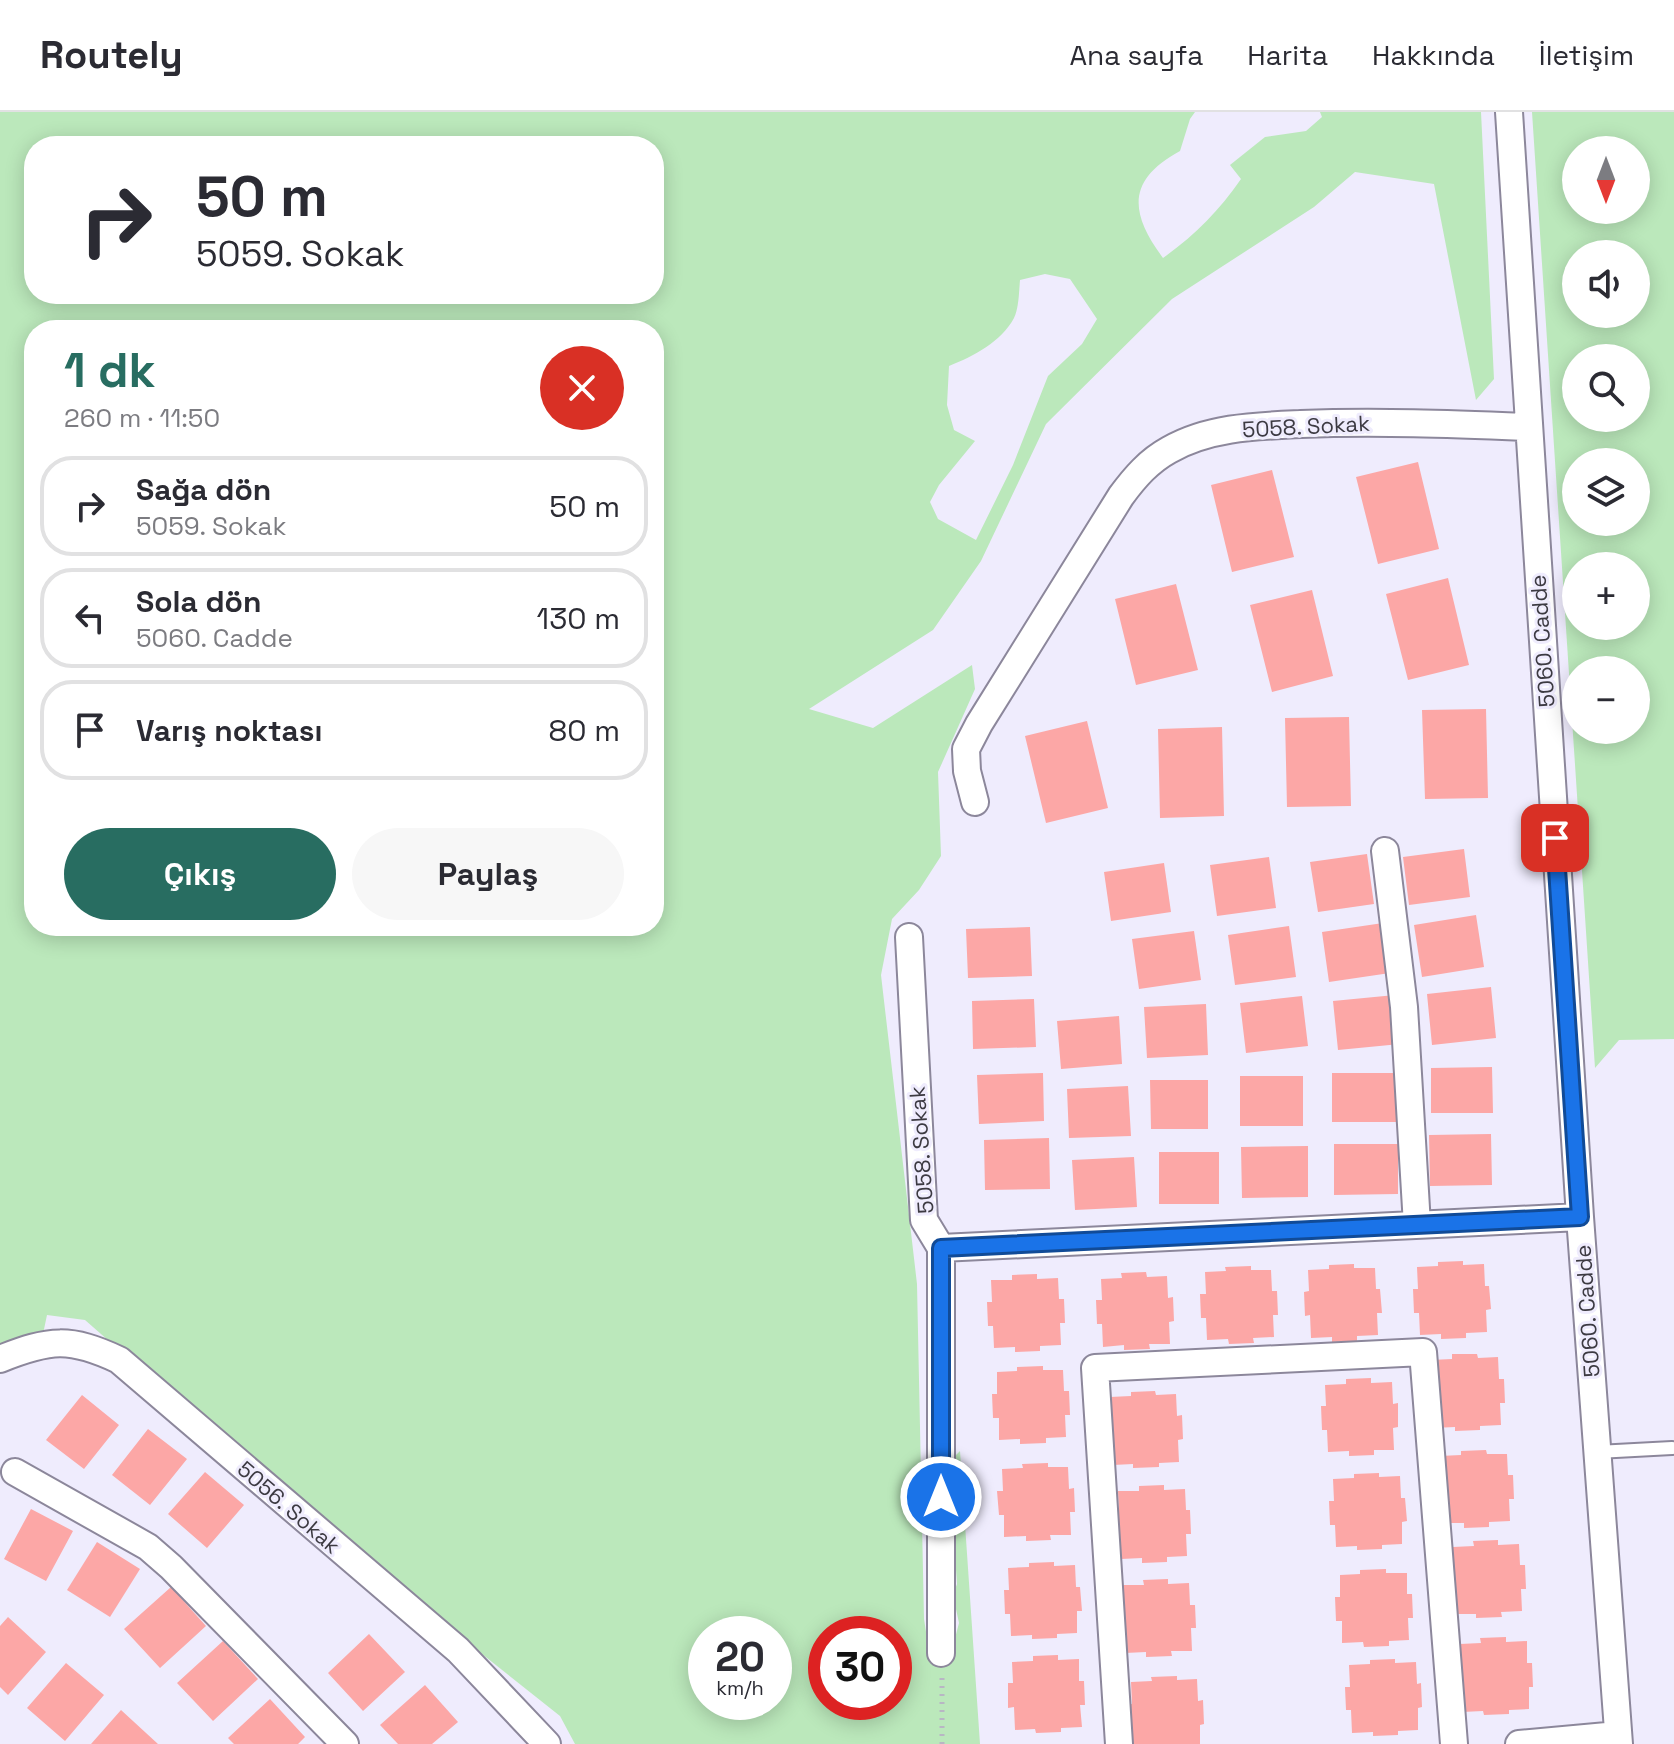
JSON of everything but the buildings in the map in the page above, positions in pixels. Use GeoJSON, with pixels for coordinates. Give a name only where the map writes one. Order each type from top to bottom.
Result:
{"type":"FeatureCollection","features":[{"type":"Feature","properties":{"kind":"street","name":"5060. Cadde"},"geometry":{"type":"LineString","coordinates":[[1509,112],[1580,1217],[1618,1739]]}},
{"type":"Feature","properties":{"kind":"street","name":"5058. Sokak"},"geometry":{"type":"LineString","coordinates":[[975,802],[967,771],[966,749],[979,724],[1121,496],[1140,471],[1170,449],[1200,437],[1242,427],[1366,421],[1528,427]]}},
{"type":"Feature","properties":{"kind":"street"},"geometry":{"type":"LineString","coordinates":[[1385,851],[1404,1007],[1417,1225]]}},
{"type":"Feature","properties":{"kind":"street","name":"5058. Sokak"},"geometry":{"type":"LineString","coordinates":[[909,937],[924,1220],[941,1248],[941,1653]]}},
{"type":"Feature","properties":{"kind":"street"},"geometry":{"type":"LineString","coordinates":[[941,1248],[1580,1217]]}},
{"type":"Feature","properties":{"kind":"street","name":"5056. Sokak"},"geometry":{"type":"LineString","coordinates":[[0,1359],[44,1344],[72,1342],[119,1360],[458,1650],[547,1744]]}},
{"type":"Feature","properties":{"kind":"street"},"geometry":{"type":"LineString","coordinates":[[1119,1744],[1095,1368],[1423,1352],[1454,1744]]}},
{"type":"Feature","properties":{"kind":"street"},"geometry":{"type":"LineString","coordinates":[[15,1472],[148,1547],[345,1744]]}},
{"type":"Feature","properties":{"kind":"street"},"geometry":{"type":"LineString","coordinates":[[1519,1744],[1618,1739]]}},
{"type":"Feature","properties":{"kind":"lane"},"geometry":{"type":"LineString","coordinates":[[1597,1452],[1672,1448]]}},
{"type":"Feature","properties":{"kind":"path"},"geometry":{"type":"LineString","coordinates":[[941,1653],[942,1744]]}},
{"type":"Feature","properties":{"kind":"green space"},"geometry":{"type":"Polygon","coordinates":[[[0,112],[1195,112],[1180,151],[1150,173],[1142,185],[1139,198],[1139,212],[1144,226],[1163,258],[1196,231],[1224,202],[1241,179],[1230,165],[1265,137],[1306,131],[1322,117],[1320,112],[1481,112],[1494,379],[1476,400],[1434,184],[1355,172],[1314,207],[1172,299],[1046,424],[981,561],[933,630],[809,709],[873,728],[972,665],[975,689],[938,772],[941,856],[919,890],[892,919],[881,975],[917,1284],[924,1619],[929,1651],[954,1642],[959,1623],[953,1595],[957,1584],[951,1497],[952,1459],[960,1451],[980,1744],[575,1744],[560,1716],[317,1523],[85,1320],[47,1315],[43,1334],[0,1351],[0,112]],[[1045,274],[1020,280],[1017,309],[1008,327],[986,347],[949,366],[947,405],[954,430],[975,441],[939,485],[930,502],[938,519],[976,540],[1013,465],[1048,376],[1082,344],[1097,319],[1070,279],[1045,274]]]}},
{"type":"Feature","properties":{"kind":"green space"},"geometry":{"type":"Polygon","coordinates":[[[1532,112],[1674,112],[1674,1039],[1619,1040],[1595,1068],[1574,744],[1650,744],[1650,656],[1568,656],[1567,640],[1650,640],[1650,552],[1562,552],[1562,567],[1532,112]]]}},
{"type":"Feature","properties":{"kind":"route"},"geometry":{"type":"LineString","coordinates":[[941,1497],[941,1248],[1580,1217],[1555,838]]}}]}
